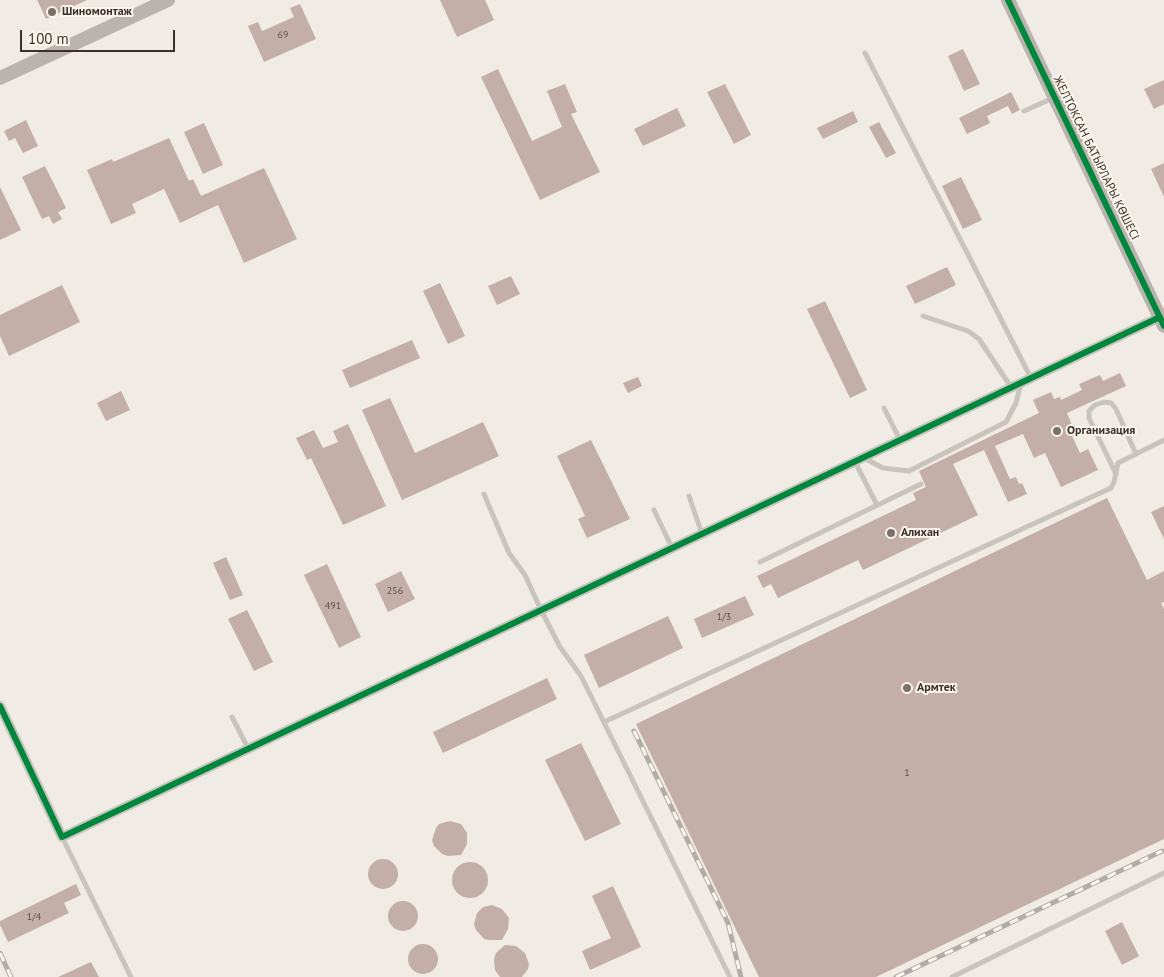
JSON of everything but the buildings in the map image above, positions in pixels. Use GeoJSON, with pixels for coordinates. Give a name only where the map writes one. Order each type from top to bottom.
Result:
{"type":"FeatureCollection","features":[{"type":"Feature","properties":{"kind":"street"},"geometry":{"type":"LineString","coordinates":[[0,78],[168,0]]}},
{"type":"Feature","properties":{"kind":"street","name":"ЖЕЛТОКСАН БАТЫРЛАРЫ КӨШЕСІ"},"geometry":{"type":"LineString","coordinates":[[1008,0],[1162,321]]}},
{"type":"Feature","properties":{"kind":"street"},"geometry":{"type":"LineString","coordinates":[[0,706],[62,837],[1021,382],[1162,321]]}},
{"type":"Feature","properties":{"kind":"lane"},"geometry":{"type":"LineString","coordinates":[[865,53],[1031,378]]}},
{"type":"Feature","properties":{"kind":"lane"},"geometry":{"type":"LineString","coordinates":[[1024,111],[1055,97]]}},
{"type":"Feature","properties":{"kind":"lane"},"geometry":{"type":"LineString","coordinates":[[923,316],[968,331],[979,339],[1011,388]]}},
{"type":"Feature","properties":{"kind":"lane"},"geometry":{"type":"LineString","coordinates":[[859,460],[883,468],[909,471],[1006,422],[1016,403],[1021,382]]}},
{"type":"Feature","properties":{"kind":"lane"},"geometry":{"type":"LineString","coordinates":[[1116,474],[1089,418],[1089,412],[1094,405],[1104,402],[1111,403],[1116,408],[1136,454]]}},
{"type":"Feature","properties":{"kind":"lane"},"geometry":{"type":"LineString","coordinates":[[884,408],[900,440]]}},
{"type":"Feature","properties":{"kind":"lane"},"geometry":{"type":"LineString","coordinates":[[604,722],[1111,488],[1118,463],[1164,440]]}},
{"type":"Feature","properties":{"kind":"lane"},"geometry":{"type":"LineString","coordinates":[[859,460],[877,505]]}},
{"type":"Feature","properties":{"kind":"lane"},"geometry":{"type":"LineString","coordinates":[[760,562],[921,484]]}},
{"type":"Feature","properties":{"kind":"lane"},"geometry":{"type":"LineString","coordinates":[[484,494],[509,553],[525,575],[560,646],[581,676],[730,977]]}},
{"type":"Feature","properties":{"kind":"lane"},"geometry":{"type":"LineString","coordinates":[[689,496],[702,534]]}},
{"type":"Feature","properties":{"kind":"lane"},"geometry":{"type":"LineString","coordinates":[[654,510],[672,548]]}},
{"type":"Feature","properties":{"kind":"lane"},"geometry":{"type":"LineString","coordinates":[[232,717],[248,748]]}},
{"type":"Feature","properties":{"kind":"lane"},"geometry":{"type":"LineString","coordinates":[[62,837],[131,977]]}},
{"type":"Feature","properties":{"kind":"lane"},"geometry":{"type":"LineString","coordinates":[[952,977],[1164,873]]}},
{"type":"Feature","properties":{"kind":"railway"},"geometry":{"type":"LineString","coordinates":[[634,731],[728,923],[741,977]]}},
{"type":"Feature","properties":{"kind":"railway"},"geometry":{"type":"LineString","coordinates":[[896,977],[1162,851]]}},
{"type":"Feature","properties":{"kind":"railway"},"geometry":{"type":"LineString","coordinates":[[0,953],[11,977]]}},
{"type":"Feature","properties":{"kind":"cycle path"},"geometry":{"type":"LineString","coordinates":[[1008,0],[1164,326]]}},
{"type":"Feature","properties":{"kind":"cycle path"},"geometry":{"type":"LineString","coordinates":[[0,706],[62,837],[1160,317]]}},
{"type":"Feature","properties":{"kind":"place","name":"Шиномонтаж"},"geometry":{"type":"Point","coordinates":[52,12]}},
{"type":"Feature","properties":{"kind":"place","name":"Организация"},"geometry":{"type":"Point","coordinates":[1057,431]}},
{"type":"Feature","properties":{"kind":"place","name":"Алихан"},"geometry":{"type":"Point","coordinates":[891,533]}},
{"type":"Feature","properties":{"kind":"place","name":"Армтек"},"geometry":{"type":"Point","coordinates":[907,688]}}]}
